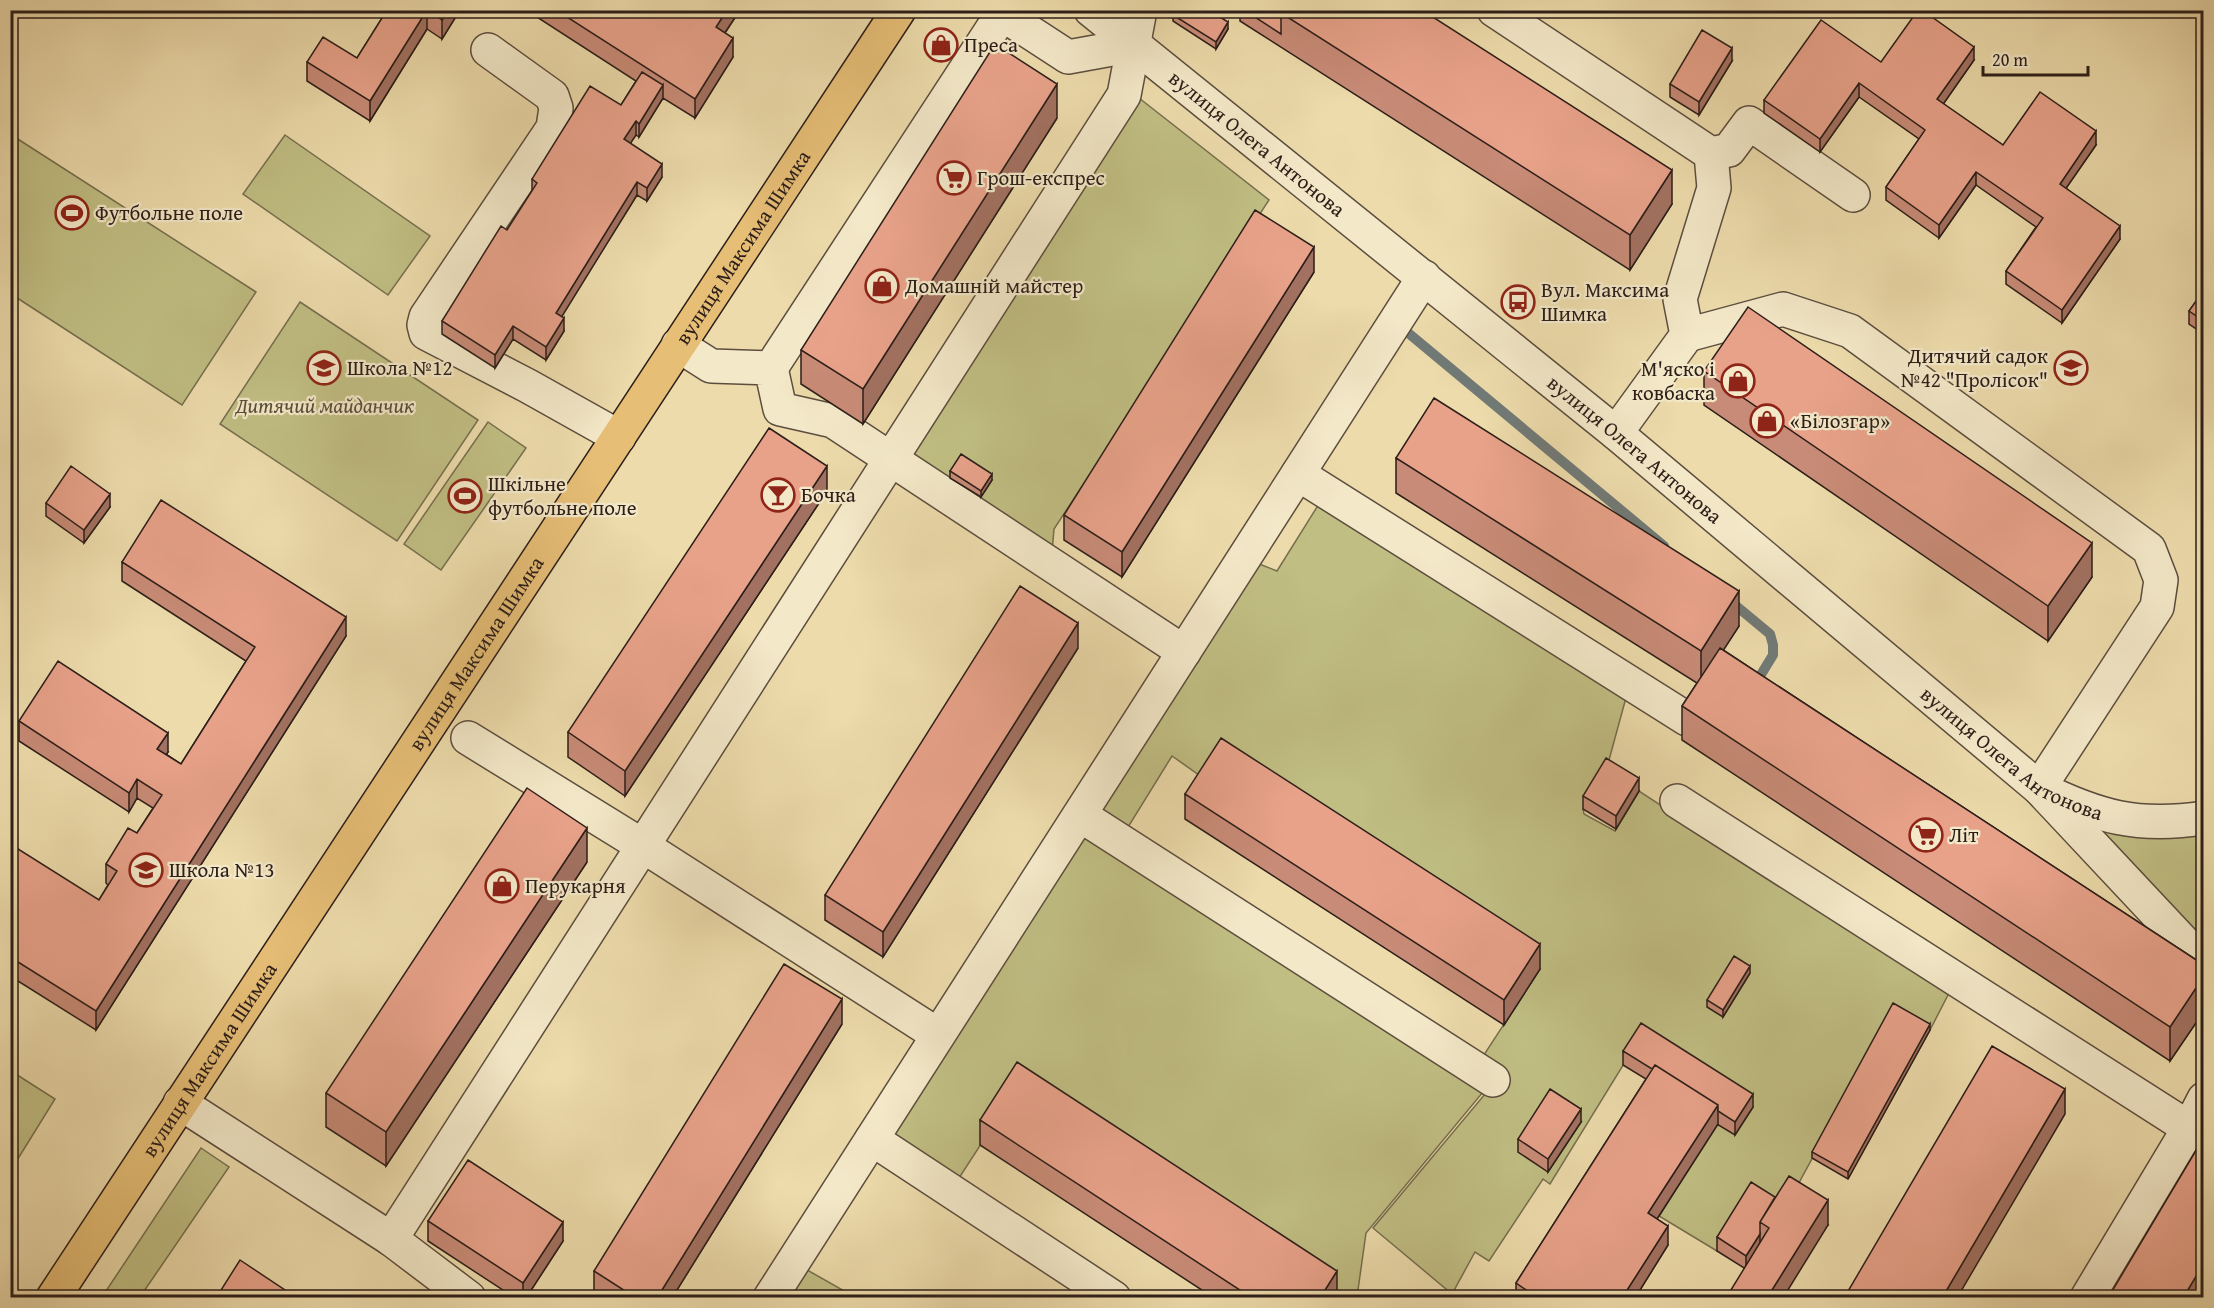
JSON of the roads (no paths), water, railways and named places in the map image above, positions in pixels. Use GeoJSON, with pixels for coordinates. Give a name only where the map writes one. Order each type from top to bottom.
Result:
{"type":"FeatureCollection","features":[{"type":"Feature","properties":{"kind":"main road","name":"вулиця Максима Шимка"},"geometry":{"type":"LineString","coordinates":[[53,1298],[899,10]]}},
{"type":"Feature","properties":{"kind":"street","name":"вулиця Олега Антонова"},"geometry":{"type":"LineString","coordinates":[[1091,10],[1616,433],[2039,788],[2079,807],[2120,819],[2174,822],[2204,818]]}},
{"type":"Feature","properties":{"kind":"street"},"geometry":{"type":"LineString","coordinates":[[391,1239],[1124,95],[1140,10]]}},
{"type":"Feature","properties":{"kind":"street"},"geometry":{"type":"LineString","coordinates":[[1494,10],[1710,154],[1729,150],[1749,123],[1853,195]]}},
{"type":"Feature","properties":{"kind":"street"},"geometry":{"type":"LineString","coordinates":[[1134,45],[1068,57],[1002,14],[771,368],[780,409],[833,422],[1184,652]]}},
{"type":"Feature","properties":{"kind":"street"},"geometry":{"type":"LineString","coordinates":[[488,50],[552,96],[556,108],[553,128],[426,317],[424,325],[426,333],[619,437]]}},
{"type":"Feature","properties":{"kind":"street"},"geometry":{"type":"LineString","coordinates":[[1687,335],[1680,299],[1714,188],[1710,154]]}},
{"type":"Feature","properties":{"kind":"street"},"geometry":{"type":"LineString","coordinates":[[770,1298],[1424,277]]}},
{"type":"Feature","properties":{"kind":"street"},"geometry":{"type":"LineString","coordinates":[[1616,433],[1687,335],[1783,309],[1850,331],[2149,549],[2161,580],[2157,607],[2039,788],[2204,964]]}},
{"type":"Feature","properties":{"kind":"street"},"geometry":{"type":"LineString","coordinates":[[678,345],[711,366],[771,368]]}},
{"type":"Feature","properties":{"kind":"street"},"geometry":{"type":"LineString","coordinates":[[1298,474],[1687,719]]}},
{"type":"Feature","properties":{"kind":"street"},"geometry":{"type":"LineString","coordinates":[[468,738],[643,846],[938,1035]]}},
{"type":"Feature","properties":{"kind":"street"},"geometry":{"type":"LineString","coordinates":[[1677,801],[2189,1128]]}},
{"type":"Feature","properties":{"kind":"street"},"geometry":{"type":"LineString","coordinates":[[1080,814],[1493,1080]]}},
{"type":"Feature","properties":{"kind":"street"},"geometry":{"type":"LineString","coordinates":[[2087,1298],[2204,1099]]}},
{"type":"Feature","properties":{"kind":"street"},"geometry":{"type":"LineString","coordinates":[[180,1103],[391,1239],[469,1298]]}},
{"type":"Feature","properties":{"kind":"street"},"geometry":{"type":"LineString","coordinates":[[872,1139],[1114,1298]]}},
{"type":"Feature","properties":{"kind":"waterway"},"geometry":{"type":"LineString","coordinates":[[1401,327],[1664,546]]}},
{"type":"Feature","properties":{"kind":"waterway"},"geometry":{"type":"LineString","coordinates":[[1729,600],[1770,634],[1773,655],[1754,686]]}},
{"type":"Feature","properties":{"kind":"place","name":"Преса"},"geometry":{"type":"Point","coordinates":[941,45]}},
{"type":"Feature","properties":{"kind":"place","name":"Грош-експрес"},"geometry":{"type":"Point","coordinates":[954,178]}},
{"type":"Feature","properties":{"kind":"place","name":"Футбольне поле"},"geometry":{"type":"Point","coordinates":[72,213]}},
{"type":"Feature","properties":{"kind":"place","name":"Домашній майстер"},"geometry":{"type":"Point","coordinates":[882,286]}},
{"type":"Feature","properties":{"kind":"place","name":"Вул. Максима Шимка"},"geometry":{"type":"Point","coordinates":[1518,302]}},
{"type":"Feature","properties":{"kind":"place","name":"Школа №12"},"geometry":{"type":"Point","coordinates":[324,368]}},
{"type":"Feature","properties":{"kind":"place","name":"Дитячий садок №42 \"Пролісок\""},"geometry":{"type":"Point","coordinates":[2071,368]}},
{"type":"Feature","properties":{"kind":"place","name":"М'яско і ковбаска"},"geometry":{"type":"Point","coordinates":[1738,381]}},
{"type":"Feature","properties":{"kind":"place","name":"«Білозгар»"},"geometry":{"type":"Point","coordinates":[1767,421]}},
{"type":"Feature","properties":{"kind":"place","name":"Бочка"},"geometry":{"type":"Point","coordinates":[778,495]}},
{"type":"Feature","properties":{"kind":"place","name":"Шкільне футбольне поле"},"geometry":{"type":"Point","coordinates":[465,496]}},
{"type":"Feature","properties":{"kind":"place","name":"Літ"},"geometry":{"type":"Point","coordinates":[1926,835]}},
{"type":"Feature","properties":{"kind":"place","name":"Школа №13"},"geometry":{"type":"Point","coordinates":[146,870]}},
{"type":"Feature","properties":{"kind":"place","name":"Перукарня"},"geometry":{"type":"Point","coordinates":[502,886]}},
{"type":"Feature","properties":{"kind":"park label","name":"Дитячий майданчик"},"geometry":{"type":"Point","coordinates":[325,406]}}]}
